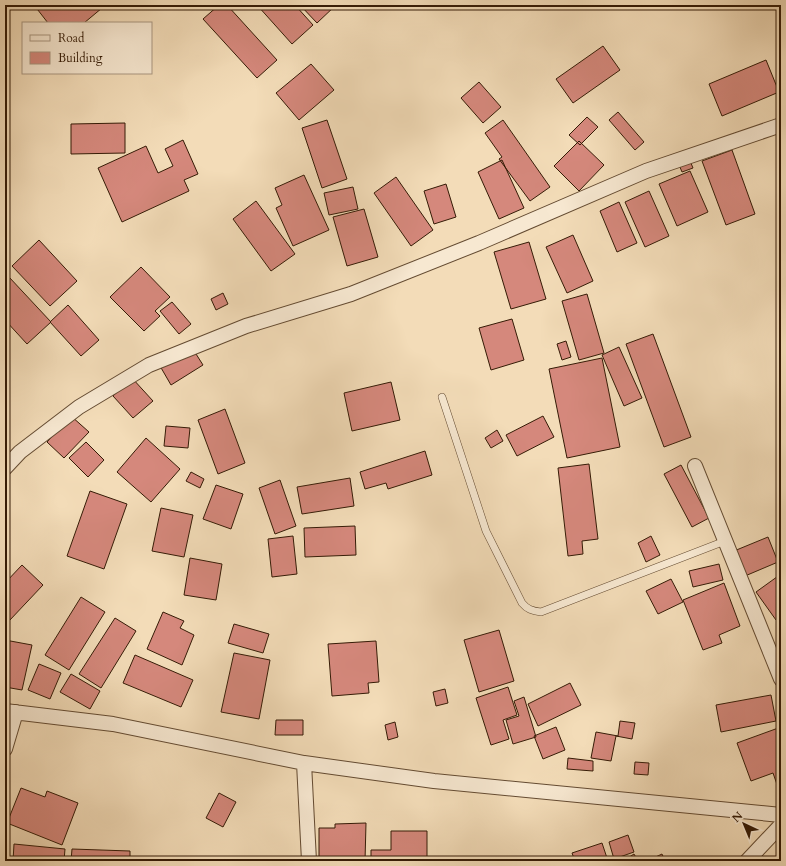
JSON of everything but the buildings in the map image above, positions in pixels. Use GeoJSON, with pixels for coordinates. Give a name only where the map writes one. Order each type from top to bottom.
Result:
{"type":"FeatureCollection","features":[{"type":"Feature","properties":{"kind":"street"},"geometry":{"type":"LineString","coordinates":[[5,468],[20,452],[79,407],[149,365],[246,326],[350,294],[479,243],[646,172],[781,125]]}},
{"type":"Feature","properties":{"kind":"street"},"geometry":{"type":"LineString","coordinates":[[695,466],[781,679]]}},
{"type":"Feature","properties":{"kind":"street"},"geometry":{"type":"LineString","coordinates":[[5,749],[11,711],[113,724],[304,763],[434,781],[781,815]]}},
{"type":"Feature","properties":{"kind":"street"},"geometry":{"type":"LineString","coordinates":[[304,763],[309,861]]}},
{"type":"Feature","properties":{"kind":"street"},"geometry":{"type":"LineString","coordinates":[[747,861],[781,825]]}},
{"type":"Feature","properties":{"kind":"lane"},"geometry":{"type":"LineString","coordinates":[[442,397],[486,531],[522,603],[527,608],[541,612],[725,541]]}}]}
